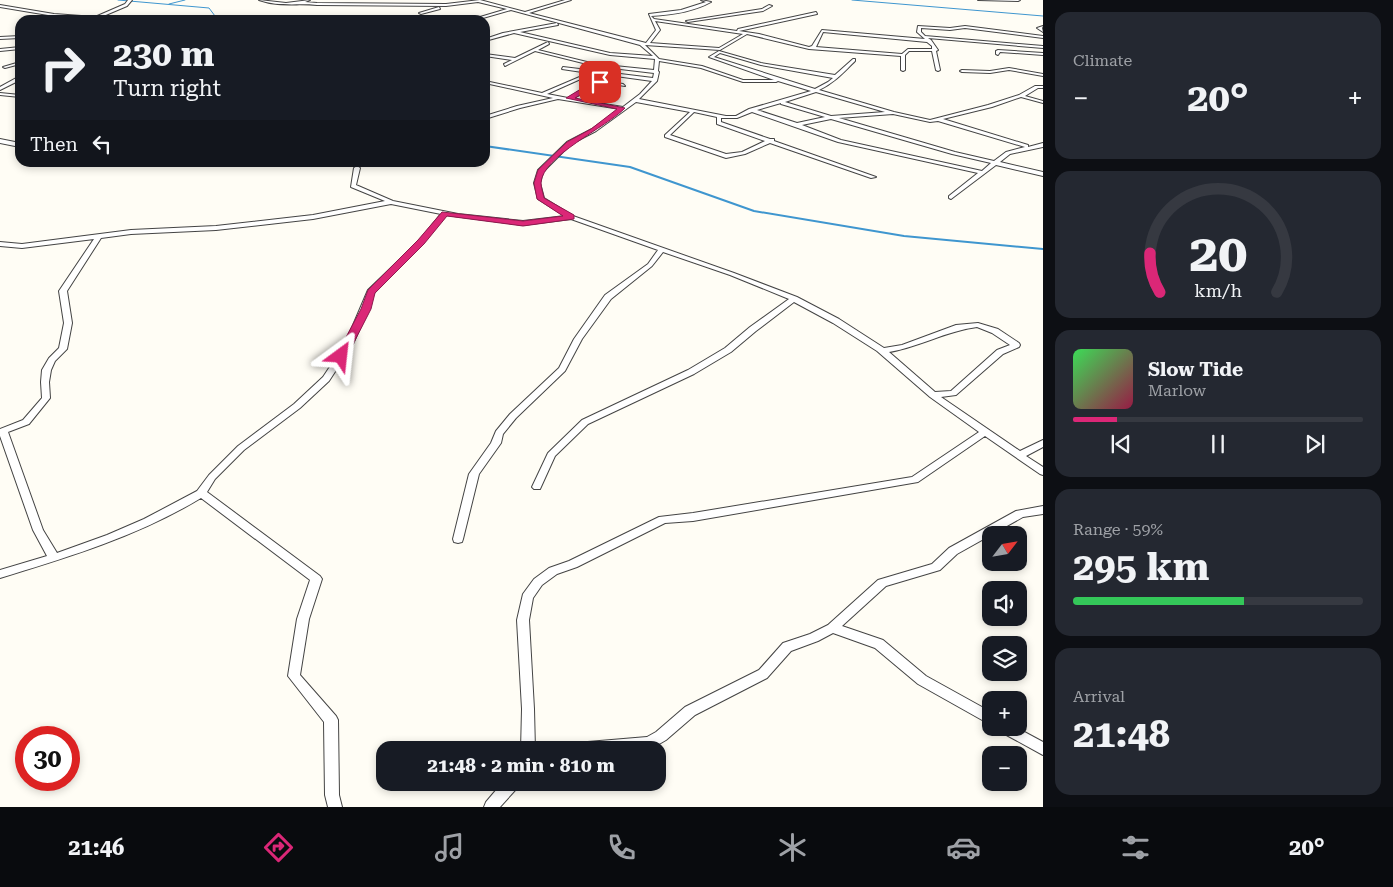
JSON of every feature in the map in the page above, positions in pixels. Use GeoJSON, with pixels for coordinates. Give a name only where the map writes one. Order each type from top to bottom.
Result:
{"type":"FeatureCollection","features":[{"type":"Feature","properties":{"kind":"street"},"geometry":{"type":"LineString","coordinates":[[102,15],[126,5],[130,0]]}},
{"type":"Feature","properties":{"kind":"street"},"geometry":{"type":"LineString","coordinates":[[261,0],[286,4],[451,5]]}},
{"type":"Feature","properties":{"kind":"street"},"geometry":{"type":"LineString","coordinates":[[302,3],[300,2],[308,0]]}},
{"type":"Feature","properties":{"kind":"street"},"geometry":{"type":"LineString","coordinates":[[421,13],[477,0],[640,44],[648,43],[720,50],[761,64],[837,77]]}},
{"type":"Feature","properties":{"kind":"street"},"geometry":{"type":"LineString","coordinates":[[525,14],[569,0]]}},
{"type":"Feature","properties":{"kind":"street"},"geometry":{"type":"LineString","coordinates":[[650,15],[670,14],[703,6],[709,2],[703,0]]}},
{"type":"Feature","properties":{"kind":"street"},"geometry":{"type":"LineString","coordinates":[[980,0],[1018,0]]}},
{"type":"Feature","properties":{"kind":"street"},"geometry":{"type":"LineString","coordinates":[[680,22],[763,10],[770,6]]}},
{"type":"Feature","properties":{"kind":"street"},"geometry":{"type":"LineString","coordinates":[[0,7],[54,15]]}},
{"type":"Feature","properties":{"kind":"street"},"geometry":{"type":"LineString","coordinates":[[490,15],[510,10]]}},
{"type":"Feature","properties":{"kind":"street"},"geometry":{"type":"LineString","coordinates":[[646,10],[654,20],[658,30],[648,43]]}},
{"type":"Feature","properties":{"kind":"street"},"geometry":{"type":"LineString","coordinates":[[734,31],[816,13]]}},
{"type":"Feature","properties":{"kind":"street"},"geometry":{"type":"LineString","coordinates":[[654,20],[680,22],[734,31],[809,48],[903,55]]}},
{"type":"Feature","properties":{"kind":"street"},"geometry":{"type":"LineString","coordinates":[[490,38],[502,34],[560,23]]}},
{"type":"Feature","properties":{"kind":"street"},"geometry":{"type":"LineString","coordinates":[[936,50],[917,29],[965,27],[1043,36]]}},
{"type":"Feature","properties":{"kind":"street"},"geometry":{"type":"LineString","coordinates":[[809,48],[814,46],[822,31],[1043,47]]}},
{"type":"Feature","properties":{"kind":"street"},"geometry":{"type":"LineString","coordinates":[[515,32],[610,54],[657,59],[702,67],[742,81],[785,82]]}},
{"type":"Feature","properties":{"kind":"street"},"geometry":{"type":"LineString","coordinates":[[747,34],[710,57],[814,91],[926,121],[1021,96],[1031,90],[1043,88]]}},
{"type":"Feature","properties":{"kind":"street"},"geometry":{"type":"LineString","coordinates":[[0,38],[15,37]]}},
{"type":"Feature","properties":{"kind":"street"},"geometry":{"type":"LineString","coordinates":[[506,65],[548,43]]}},
{"type":"Feature","properties":{"kind":"street"},"geometry":{"type":"LineString","coordinates":[[640,44],[657,59],[655,80],[635,100],[594,130],[569,143],[540,172],[537,183],[541,199],[571,217],[794,299],[836,321],[882,350],[933,394],[1043,472]]}},
{"type":"Feature","properties":{"kind":"street"},"geometry":{"type":"LineString","coordinates":[[0,50],[15,48]]}},
{"type":"Feature","properties":{"kind":"street"},"geometry":{"type":"LineString","coordinates":[[534,50],[606,66],[657,72]]}},
{"type":"Feature","properties":{"kind":"street"},"geometry":{"type":"LineString","coordinates":[[903,70],[903,55],[908,50],[936,50]]}},
{"type":"Feature","properties":{"kind":"street"},"geometry":{"type":"LineString","coordinates":[[936,50],[934,56],[938,70]]}},
{"type":"Feature","properties":{"kind":"street"},"geometry":{"type":"LineString","coordinates":[[998,54],[998,51],[1043,54]]}},
{"type":"Feature","properties":{"kind":"street"},"geometry":{"type":"LineString","coordinates":[[490,56],[515,59]]}},
{"type":"Feature","properties":{"kind":"street"},"geometry":{"type":"LineString","coordinates":[[635,100],[737,117],[751,110],[783,102],[814,91],[830,83],[854,60]]}},
{"type":"Feature","properties":{"kind":"street"},"geometry":{"type":"LineString","coordinates":[[5,67],[15,64]]}},
{"type":"Feature","properties":{"kind":"street"},"geometry":{"type":"LineString","coordinates":[[543,94],[606,66]]}},
{"type":"Feature","properties":{"kind":"street"},"geometry":{"type":"LineString","coordinates":[[563,68],[655,80]]}},
{"type":"Feature","properties":{"kind":"street"},"geometry":{"type":"LineString","coordinates":[[962,71],[990,72],[1009,69],[1043,75]]}},
{"type":"Feature","properties":{"kind":"street"},"geometry":{"type":"LineString","coordinates":[[0,89],[15,81]]}},
{"type":"Feature","properties":{"kind":"street"},"geometry":{"type":"LineString","coordinates":[[570,98],[598,81],[623,85]]}},
{"type":"Feature","properties":{"kind":"street"},"geometry":{"type":"LineString","coordinates":[[490,83],[558,98]]}},
{"type":"Feature","properties":{"kind":"street"},"geometry":{"type":"LineString","coordinates":[[0,94],[15,96]]}},
{"type":"Feature","properties":{"kind":"street"},"geometry":{"type":"LineString","coordinates":[[1021,96],[1043,102]]}},
{"type":"Feature","properties":{"kind":"street"},"geometry":{"type":"LineString","coordinates":[[490,116],[558,98],[570,98],[622,108]]}},
{"type":"Feature","properties":{"kind":"street"},"geometry":{"type":"LineString","coordinates":[[783,102],[831,117],[1043,174]]}},
{"type":"Feature","properties":{"kind":"street"},"geometry":{"type":"LineString","coordinates":[[694,110],[667,136],[726,156],[743,153],[772,140]]}},
{"type":"Feature","properties":{"kind":"street"},"geometry":{"type":"LineString","coordinates":[[751,110],[840,141],[981,172]]}},
{"type":"Feature","properties":{"kind":"street"},"geometry":{"type":"LineString","coordinates":[[490,111],[501,112]]}},
{"type":"Feature","properties":{"kind":"street"},"geometry":{"type":"LineString","coordinates":[[797,125],[831,117],[893,113]]}},
{"type":"Feature","properties":{"kind":"street"},"geometry":{"type":"LineString","coordinates":[[719,115],[719,123],[873,177]]}},
{"type":"Feature","properties":{"kind":"street"},"geometry":{"type":"LineString","coordinates":[[937,119],[1028,147]]}},
{"type":"Feature","properties":{"kind":"street"},"geometry":{"type":"LineString","coordinates":[[0,142],[15,144]]}},
{"type":"Feature","properties":{"kind":"street"},"geometry":{"type":"LineString","coordinates":[[951,197],[994,162],[1013,151],[1043,145]]}},
{"type":"Feature","properties":{"kind":"street"},"geometry":{"type":"LineString","coordinates":[[357,168],[353,186],[391,202],[445,213],[523,224],[571,217]]}},
{"type":"Feature","properties":{"kind":"street"},"geometry":{"type":"LineString","coordinates":[[0,244],[22,246],[130,232],[216,228],[313,218],[391,202]]}},
{"type":"Feature","properties":{"kind":"street"},"geometry":{"type":"LineString","coordinates":[[0,574],[111,539],[166,515],[201,493],[212,477],[241,448],[297,406],[326,379],[349,344],[366,309],[371,292],[421,242],[445,213]]}},
{"type":"Feature","properties":{"kind":"street"},"geometry":{"type":"LineString","coordinates":[[54,558],[38,530],[1,431],[26,422],[46,398],[44,375],[51,359],[63,349],[68,323],[63,291],[98,237]]}},
{"type":"Feature","properties":{"kind":"street"},"geometry":{"type":"LineString","coordinates":[[458,539],[474,474],[496,443],[499,433],[513,416],[562,369],[578,339],[608,297],[650,265],[662,249]]}},
{"type":"Feature","properties":{"kind":"street"},"geometry":{"type":"LineString","coordinates":[[537,487],[551,455],[585,422],[698,368],[728,350],[753,328],[794,299]]}},
{"type":"Feature","properties":{"kind":"street"},"geometry":{"type":"LineString","coordinates":[[882,350],[904,347],[959,327],[978,325],[995,331],[1016,345],[1000,352],[953,393],[933,394]]}},
{"type":"Feature","properties":{"kind":"street"},"geometry":{"type":"LineString","coordinates":[[528,741],[523,620],[527,597],[538,582],[553,571],[573,564],[663,520],[693,517],[915,480],[986,432]]}},
{"type":"Feature","properties":{"kind":"street"},"geometry":{"type":"LineString","coordinates":[[1020,455],[1043,443]]}},
{"type":"Feature","properties":{"kind":"street"},"geometry":{"type":"LineString","coordinates":[[201,493],[316,579],[303,619],[294,676],[331,720],[332,795],[335,807]]}},
{"type":"Feature","properties":{"kind":"street"},"geometry":{"type":"LineString","coordinates":[[653,741],[662,736],[690,711],[763,674],[787,647],[814,638],[832,628],[882,583],[936,567],[953,552],[1020,514],[1043,510]]}},
{"type":"Feature","properties":{"kind":"street"},"geometry":{"type":"LineString","coordinates":[[832,628],[879,644],[922,680],[982,714]]}},
{"type":"Feature","properties":{"kind":"street"},"geometry":{"type":"LineString","coordinates":[[1020,736],[1043,749]]}},
{"type":"Feature","properties":{"kind":"street"},"geometry":{"type":"LineString","coordinates":[[491,807],[505,791]]}},
{"type":"Feature","properties":{"kind":"waterway"},"geometry":{"type":"LineString","coordinates":[[118,0],[209,8],[214,15]]}},
{"type":"Feature","properties":{"kind":"waterway"},"geometry":{"type":"LineString","coordinates":[[169,4],[185,0]]}},
{"type":"Feature","properties":{"kind":"waterway"},"geometry":{"type":"LineString","coordinates":[[852,0],[1043,16]]}},
{"type":"Feature","properties":{"kind":"waterway"},"geometry":{"type":"LineString","coordinates":[[490,147],[630,167],[754,211],[904,236],[1043,249]]}},
{"type":"Feature","properties":{"kind":"route"},"geometry":{"type":"LineString","coordinates":[[341,356],[366,309],[371,292],[421,242],[445,213],[523,224],[571,217],[548,205],[541,199],[537,183],[540,172],[569,143],[594,130],[622,108],[570,98],[596,82],[600,82]]}}]}
